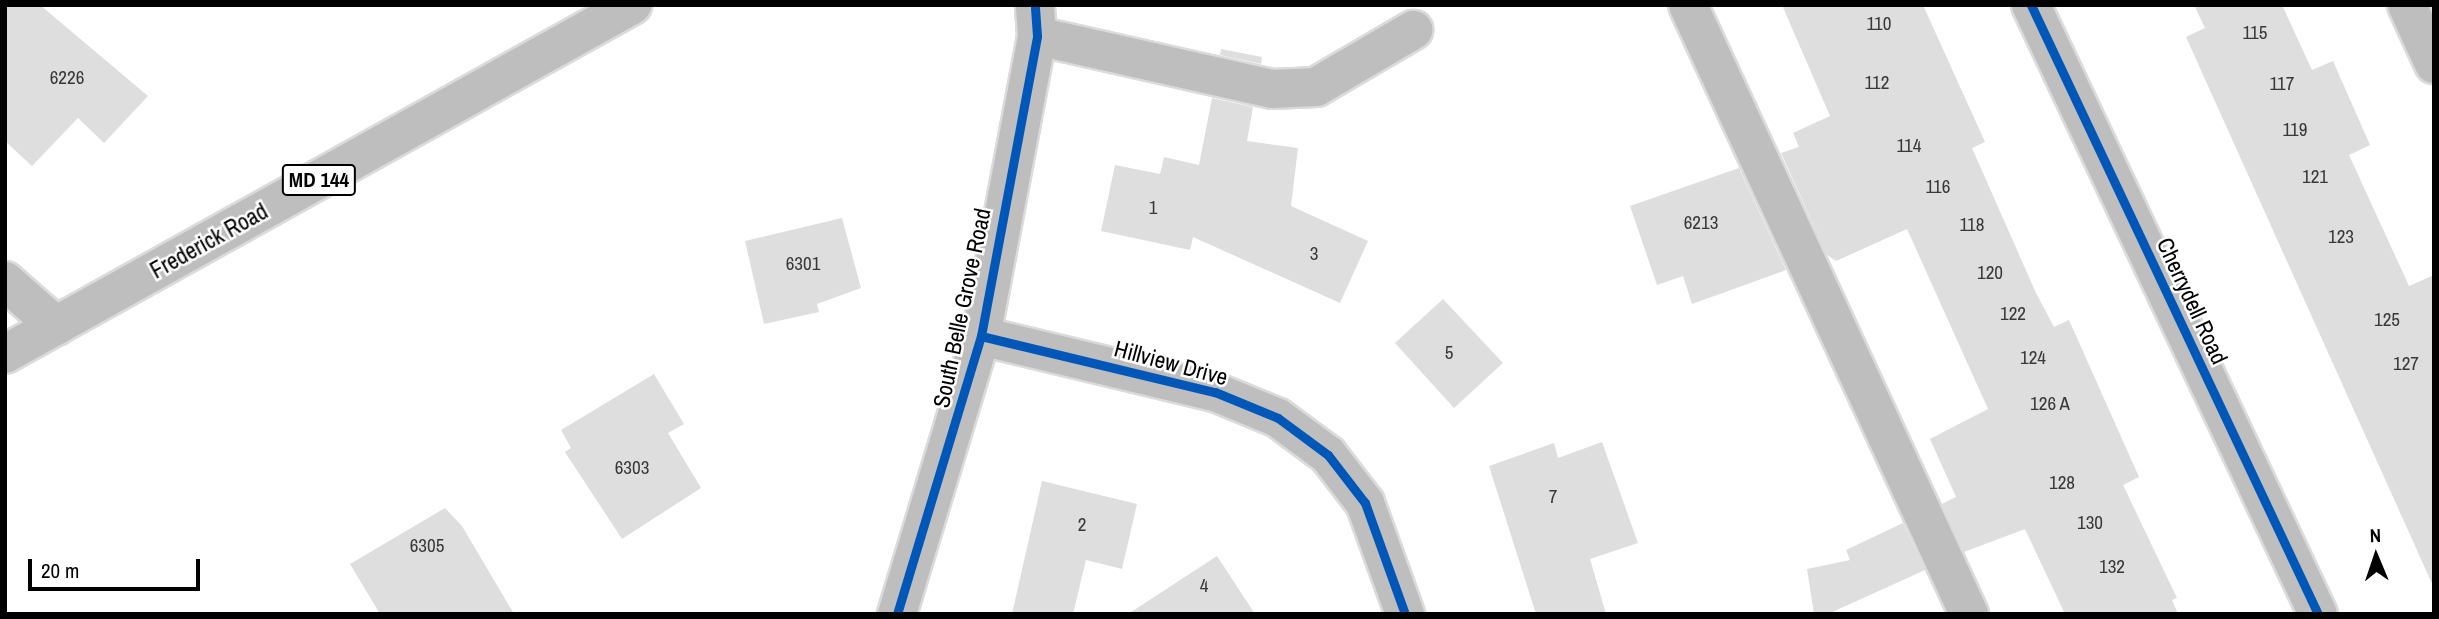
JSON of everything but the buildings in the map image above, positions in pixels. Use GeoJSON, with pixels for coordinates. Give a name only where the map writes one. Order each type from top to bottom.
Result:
{"type":"FeatureCollection","features":[{"type":"Feature","properties":{"kind":"street","name":"Frederick Road"},"geometry":{"type":"LineString","coordinates":[[5,354],[632,5]]}},
{"type":"Feature","properties":{"kind":"street"},"geometry":{"type":"LineString","coordinates":[[1688,5],[1969,614]]}},
{"type":"Feature","properties":{"kind":"street","name":"Cherrydell Road"},"geometry":{"type":"LineString","coordinates":[[2031,5],[2318,614]]}},
{"type":"Feature","properties":{"kind":"street"},"geometry":{"type":"LineString","coordinates":[[2407,5],[2434,64]]}},
{"type":"Feature","properties":{"kind":"street"},"geometry":{"type":"LineString","coordinates":[[1036,21],[1272,89],[1316,87],[1413,30]]}},
{"type":"Feature","properties":{"kind":"street","name":"South Belle Grove Road"},"geometry":{"type":"LineString","coordinates":[[897,614],[981,336],[1036,21]]}},
{"type":"Feature","properties":{"kind":"street"},"geometry":{"type":"LineString","coordinates":[[5,281],[56,326]]}},
{"type":"Feature","properties":{"kind":"street","name":"Hillview Drive"},"geometry":{"type":"LineString","coordinates":[[981,336],[1215,392],[1278,418],[1328,455],[1365,503],[1405,614]]}},
{"type":"Feature","properties":{"kind":"cycle path"},"geometry":{"type":"LineString","coordinates":[[897,614],[981,336],[1037,36],[1035,5]]}},
{"type":"Feature","properties":{"kind":"cycle path"},"geometry":{"type":"LineString","coordinates":[[2031,5],[2318,614]]}},
{"type":"Feature","properties":{"kind":"cycle path"},"geometry":{"type":"LineString","coordinates":[[981,336],[1215,392],[1278,418],[1328,455],[1365,503],[1405,614]]}}]}
